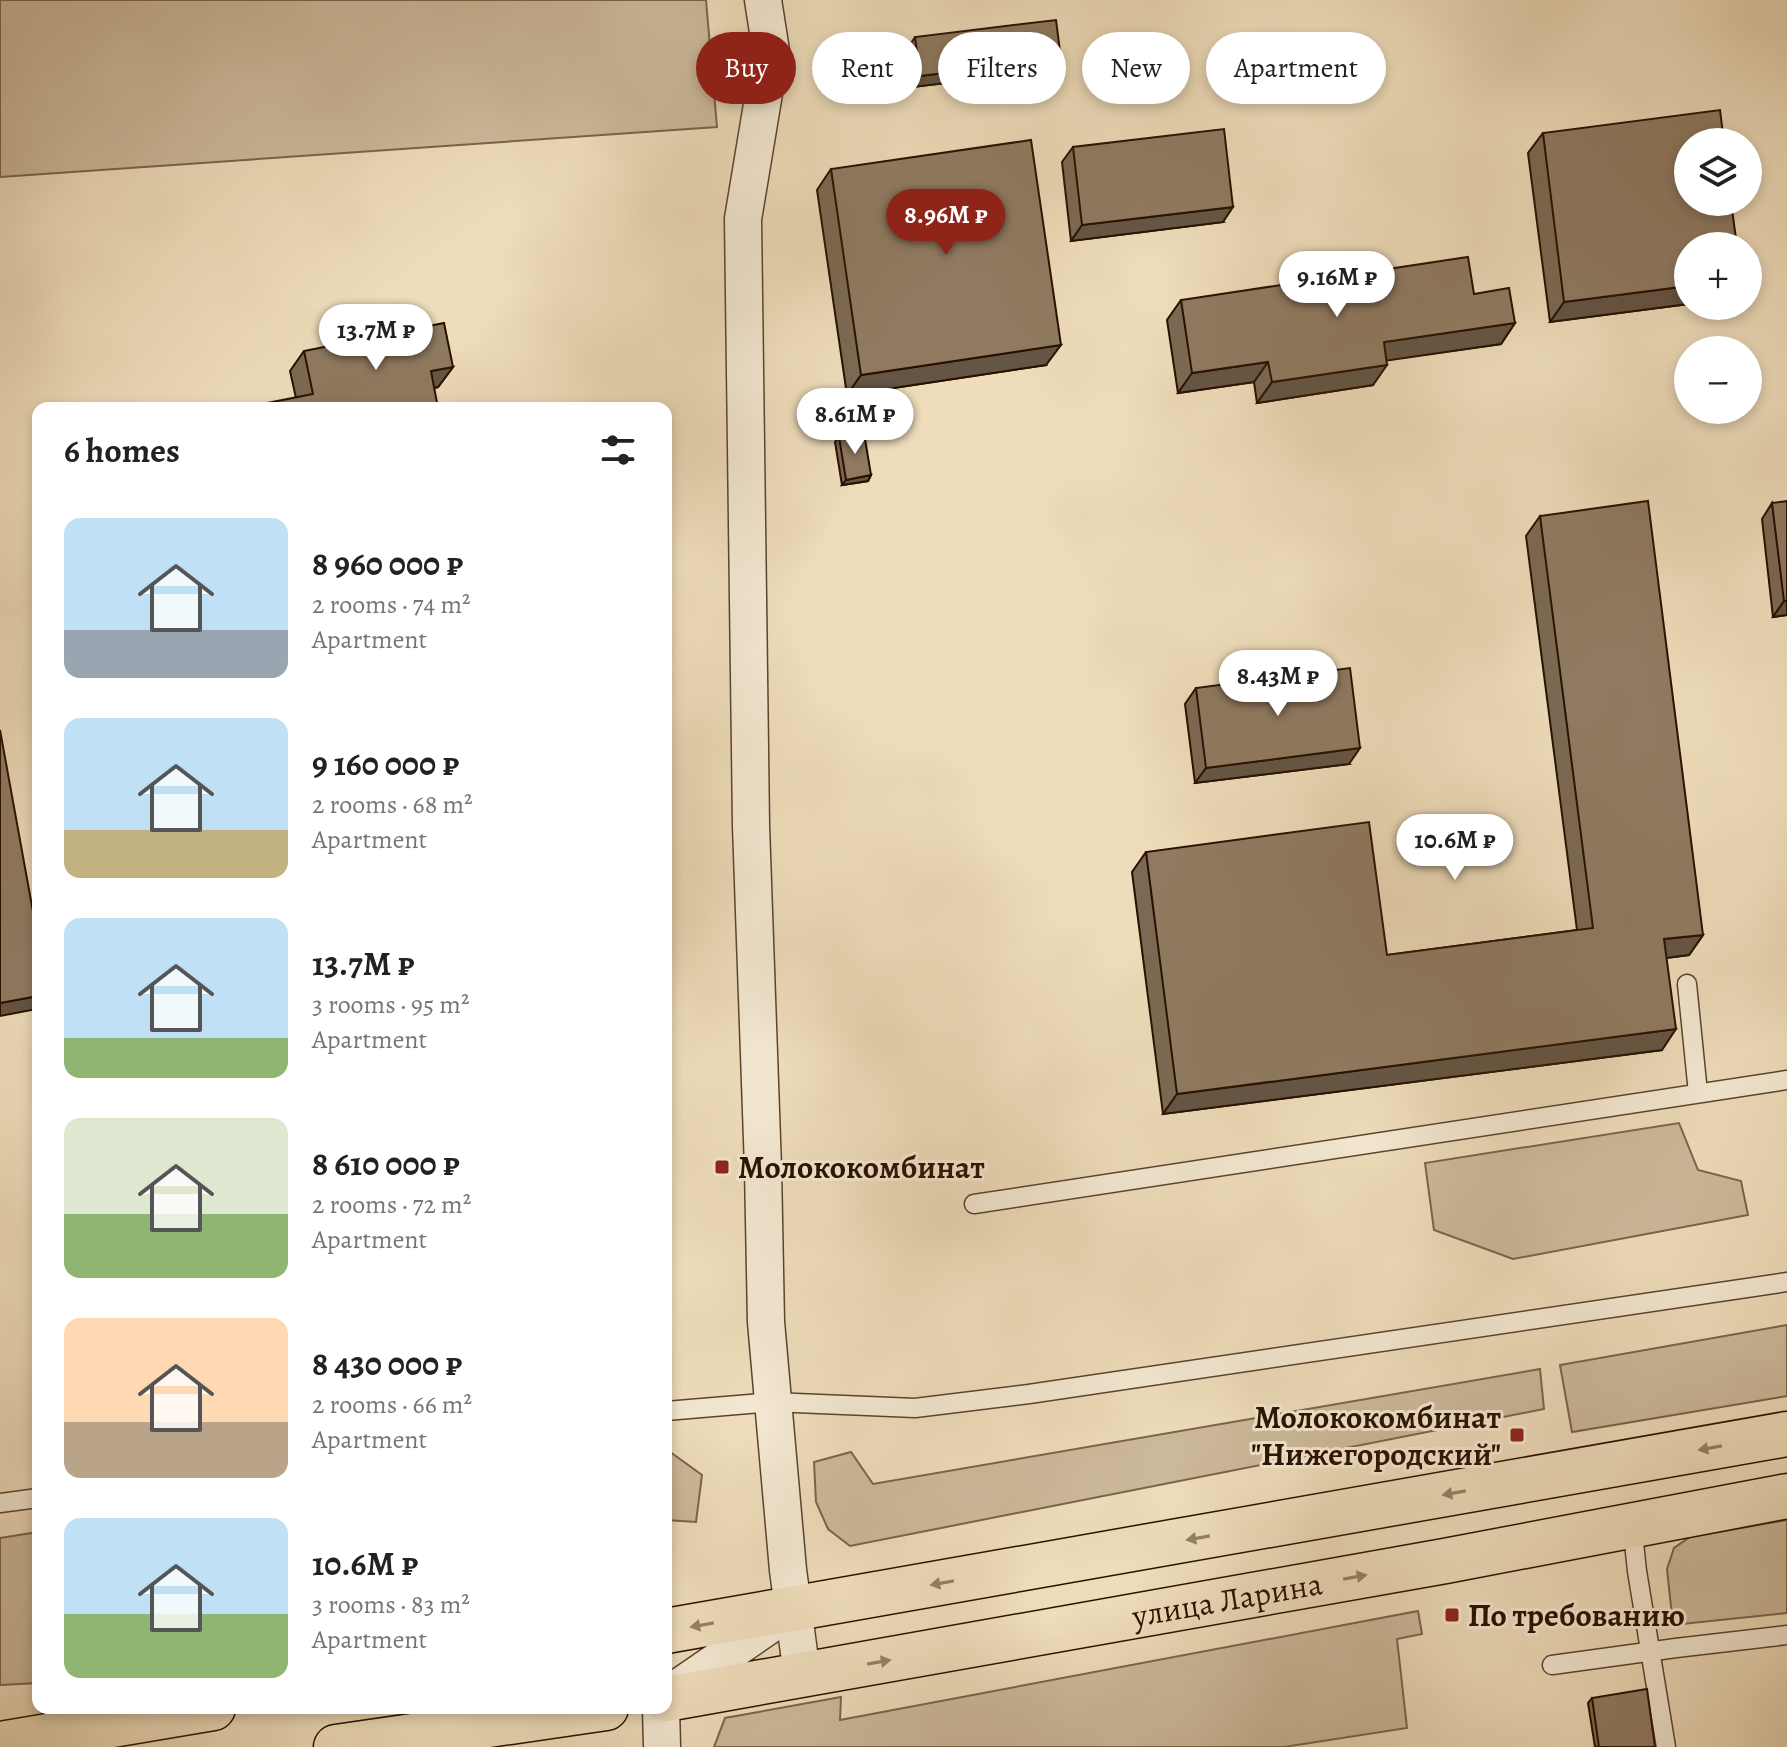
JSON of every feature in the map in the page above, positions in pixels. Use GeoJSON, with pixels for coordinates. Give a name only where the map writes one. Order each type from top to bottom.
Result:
{"type":"FeatureCollection","features":[{"type":"Feature","properties":{"kind":"main road","name":"улица Ларина"},"geometry":{"type":"LineString","coordinates":[[672,1630],[1787,1434]]}},
{"type":"Feature","properties":{"kind":"main road","name":"улица Ларина"},"geometry":{"type":"LineString","coordinates":[[672,1697],[1490,1552],[1787,1496]]}},
{"type":"Feature","properties":{"kind":"main road"},"geometry":{"type":"LineString","coordinates":[[0,1744],[178,1714]]}},
{"type":"Feature","properties":{"kind":"main road"},"geometry":{"type":"LineString","coordinates":[[336,1747],[564,1714]]}},
{"type":"Feature","properties":{"kind":"street"},"geometry":{"type":"LineString","coordinates":[[763,0],[771,51],[743,219],[751,826],[766,1322],[802,1675]]}},
{"type":"Feature","properties":{"kind":"street"},"geometry":{"type":"LineString","coordinates":[[672,1694],[793,1609]]}},
{"type":"Feature","properties":{"kind":"street"},"geometry":{"type":"LineString","coordinates":[[661,1714],[662,1747]]}},
{"type":"Feature","properties":{"kind":"lane"},"geometry":{"type":"LineString","coordinates":[[1687,984],[1698,1093]]}},
{"type":"Feature","properties":{"kind":"lane"},"geometry":{"type":"LineString","coordinates":[[974,1204],[1787,1080]]}},
{"type":"Feature","properties":{"kind":"lane"},"geometry":{"type":"LineString","coordinates":[[672,1410],[772,1402],[929,1407],[1787,1282]]}},
{"type":"Feature","properties":{"kind":"lane"},"geometry":{"type":"LineString","coordinates":[[0,1503],[32,1499]]}},
{"type":"Feature","properties":{"kind":"lane"},"geometry":{"type":"LineString","coordinates":[[1632,1524],[1666,1747]]}},
{"type":"Feature","properties":{"kind":"lane"},"geometry":{"type":"LineString","coordinates":[[1552,1665],[1787,1635]]}},
{"type":"Feature","properties":{"kind":"shaded area"},"geometry":{"type":"Polygon","coordinates":[[[0,0],[706,0],[709,32],[696,32],[696,104],[715,104],[717,127],[0,177],[0,0]]]}},
{"type":"Feature","properties":{"kind":"shaded area"},"geometry":{"type":"Polygon","coordinates":[[[1679,1123],[1698,1170],[1741,1181],[1748,1215],[1513,1259],[1434,1230],[1425,1163],[1679,1123]]]}},
{"type":"Feature","properties":{"kind":"shaded area"},"geometry":{"type":"Polygon","coordinates":[[[1787,1325],[1787,1396],[1572,1432],[1560,1365],[1787,1325]]]}},
{"type":"Feature","properties":{"kind":"shaded area"},"geometry":{"type":"Polygon","coordinates":[[[1540,1369],[1544,1409],[850,1546],[828,1529],[816,1502],[814,1462],[851,1452],[873,1484],[1540,1369]]]}},
{"type":"Feature","properties":{"kind":"shaded area"},"geometry":{"type":"Polygon","coordinates":[[[672,1453],[702,1475],[696,1522],[672,1520],[672,1453]]]}},
{"type":"Feature","properties":{"kind":"shaded area"},"geometry":{"type":"Polygon","coordinates":[[[1787,1520],[1787,1613],[1673,1625],[1667,1569],[1674,1548],[1690,1537],[1787,1520]]]}},
{"type":"Feature","properties":{"kind":"shaded area"},"geometry":{"type":"Polygon","coordinates":[[[32,1533],[32,1683],[0,1685],[0,1538],[32,1533]]]}},
{"type":"Feature","properties":{"kind":"shaded area"},"geometry":{"type":"Polygon","coordinates":[[[1418,1611],[1422,1634],[1397,1639],[1407,1728],[1284,1747],[714,1747],[725,1718],[841,1697],[840,1720],[1418,1611]]]}},
{"type":"Feature","properties":{"kind":"building"},"geometry":{"type":"Polygon","coordinates":[[[1056,20],[1058,32],[956,32],[1056,20]]]}},
{"type":"Feature","properties":{"kind":"building"},"geometry":{"type":"Polygon","coordinates":[[[938,34],[938,74],[922,76],[922,36],[938,34]]]}},
{"type":"Feature","properties":{"kind":"building"},"geometry":{"type":"Polygon","coordinates":[[[1720,110],[1722,128],[1674,128],[1674,216],[1733,216],[1735,232],[1674,232],[1674,288],[1564,302],[1543,133],[1720,110]]]}},
{"type":"Feature","properties":{"kind":"building"},"geometry":{"type":"Polygon","coordinates":[[[1224,129],[1233,207],[1082,225],[1073,147],[1224,129]]]}},
{"type":"Feature","properties":{"kind":"building"},"geometry":{"type":"Polygon","coordinates":[[[1031,140],[1061,345],[861,375],[831,169],[1031,140]]]}},
{"type":"Feature","properties":{"kind":"building"},"geometry":{"type":"Polygon","coordinates":[[[1468,257],[1474,294],[1509,288],[1515,323],[1384,342],[1387,365],[1272,382],[1268,362],[1192,373],[1181,300],[1468,257]]]}},
{"type":"Feature","properties":{"kind":"building"},"geometry":{"type":"Polygon","coordinates":[[[444,323],[453,367],[431,371],[437,402],[272,402],[313,394],[304,351],[444,323]]]}},
{"type":"Feature","properties":{"kind":"building"},"geometry":{"type":"Polygon","coordinates":[[[864,433],[871,475],[846,480],[839,437],[864,433]]]}},
{"type":"Feature","properties":{"kind":"building"},"geometry":{"type":"Polygon","coordinates":[[[1648,501],[1703,935],[1664,939],[1676,1029],[1177,1094],[1146,852],[1369,822],[1387,955],[1593,928],[1540,516],[1648,501]]]}},
{"type":"Feature","properties":{"kind":"building"},"geometry":{"type":"Polygon","coordinates":[[[1787,501],[1787,601],[1784,601],[1772,503],[1787,501]]]}},
{"type":"Feature","properties":{"kind":"building"},"geometry":{"type":"Polygon","coordinates":[[[1350,668],[1360,748],[1206,768],[1196,688],[1350,668]]]}},
{"type":"Feature","properties":{"kind":"building"},"geometry":{"type":"Polygon","coordinates":[[[0,730],[32,906],[32,997],[0,1003],[0,730]]]}},
{"type":"Feature","properties":{"kind":"building"},"geometry":{"type":"Polygon","coordinates":[[[1647,1689],[1655,1747],[1599,1747],[1592,1698],[1647,1689]]]}},
{"type":"Feature","properties":{"kind":"place","name":"Молококомбинат"},"geometry":{"type":"Point","coordinates":[722,1167]}},
{"type":"Feature","properties":{"kind":"place","name":"Молококомбинат \"Нижегородский\""},"geometry":{"type":"Point","coordinates":[1517,1435]}},
{"type":"Feature","properties":{"kind":"place","name":"По требованию"},"geometry":{"type":"Point","coordinates":[1452,1615]}}]}
